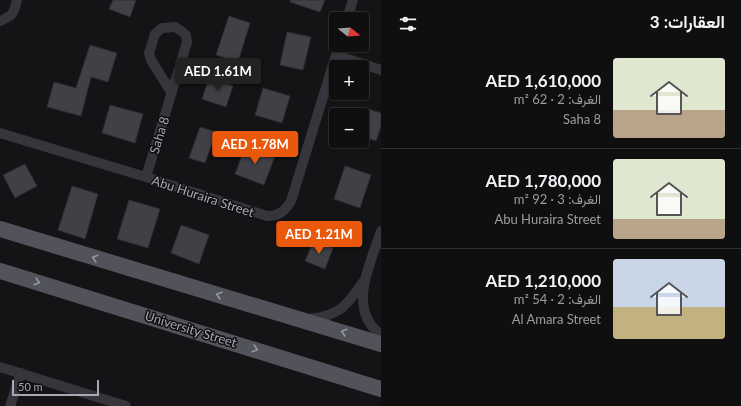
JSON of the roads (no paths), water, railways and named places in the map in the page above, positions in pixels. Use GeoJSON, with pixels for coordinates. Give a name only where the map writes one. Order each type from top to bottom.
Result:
{"type":"FeatureCollection","features":[{"type":"Feature","properties":{"kind":"main road"},"geometry":{"type":"LineString","coordinates":[[0,229],[381,344]]}},
{"type":"Feature","properties":{"kind":"main road","name":"University Street"},"geometry":{"type":"LineString","coordinates":[[0,271],[381,389]]}},
{"type":"Feature","properties":{"kind":"street"},"geometry":{"type":"LineString","coordinates":[[0,21],[10,17],[13,13],[17,0]]}},
{"type":"Feature","properties":{"kind":"street"},"geometry":{"type":"LineString","coordinates":[[349,12],[353,0]]}},
{"type":"Feature","properties":{"kind":"street","name":"Saha 8"},"geometry":{"type":"LineString","coordinates":[[146,177],[187,42],[186,35],[180,30],[170,27],[162,28],[155,34],[149,53],[151,60],[171,92]]}},
{"type":"Feature","properties":{"kind":"street","name":"Abu Huraira Street"},"geometry":{"type":"LineString","coordinates":[[0,133],[146,177],[267,216],[275,216],[282,213],[291,201],[337,52]]}},
{"type":"Feature","properties":{"kind":"street"},"geometry":{"type":"LineString","coordinates":[[336,55],[381,70]]}},
{"type":"Feature","properties":{"kind":"street"},"geometry":{"type":"LineString","coordinates":[[381,231],[364,281],[362,293],[364,309],[375,331],[381,335]]}},
{"type":"Feature","properties":{"kind":"street"},"geometry":{"type":"LineString","coordinates":[[279,313],[307,319],[333,314],[350,302],[364,281]]}},
{"type":"Feature","properties":{"kind":"street"},"geometry":{"type":"LineString","coordinates":[[0,367],[126,406]]}},
{"type":"Feature","properties":{"kind":"street"},"geometry":{"type":"LineString","coordinates":[[10,406],[21,373]]}}]}
